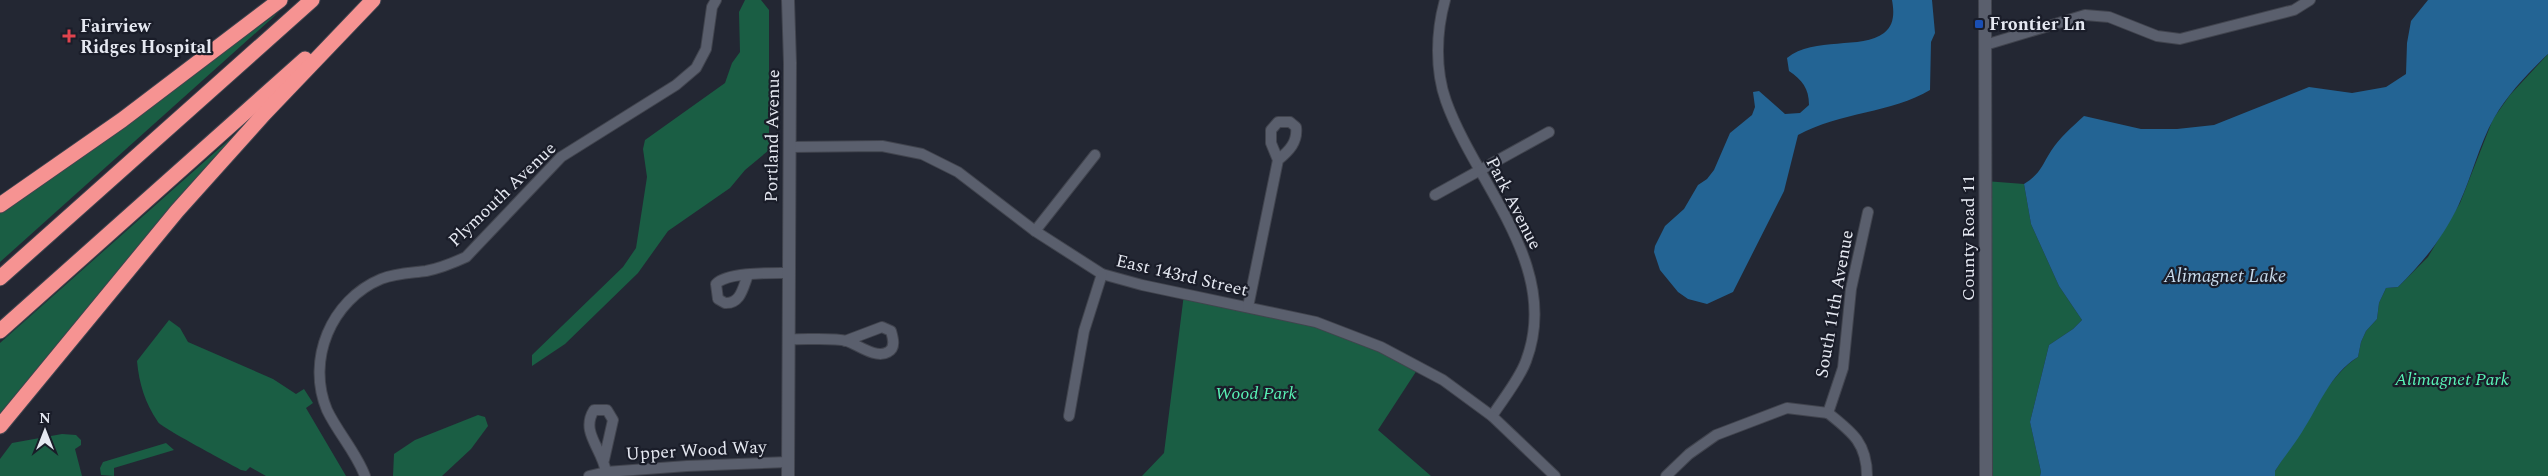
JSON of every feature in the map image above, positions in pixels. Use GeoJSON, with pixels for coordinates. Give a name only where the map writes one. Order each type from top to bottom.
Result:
{"type":"FeatureCollection","features":[{"type":"Feature","properties":{"kind":"highway"},"geometry":{"type":"LineString","coordinates":[[0,205],[122,120],[280,0]]}},
{"type":"Feature","properties":{"kind":"highway"},"geometry":{"type":"LineString","coordinates":[[0,278],[312,0]]}},
{"type":"Feature","properties":{"kind":"highway"},"geometry":{"type":"LineString","coordinates":[[0,331],[373,0]]}},
{"type":"Feature","properties":{"kind":"highway"},"geometry":{"type":"LineString","coordinates":[[0,426],[178,211],[264,114],[373,0]]}},
{"type":"Feature","properties":{"kind":"street","name":"Plymouth Avenue"},"geometry":{"type":"LineString","coordinates":[[366,476],[360,462],[328,410],[319,375],[322,348],[327,333],[344,306],[369,285],[383,278],[443,267],[466,257],[561,157],[676,85],[696,68],[706,49],[712,7],[716,0]]}},
{"type":"Feature","properties":{"kind":"street","name":"Portland Avenue"},"geometry":{"type":"LineString","coordinates":[[788,0],[790,147],[788,476]]}},
{"type":"Feature","properties":{"kind":"street","name":"Park Avenue"},"geometry":{"type":"LineString","coordinates":[[1445,0],[1438,32],[1439,68],[1446,101],[1479,171],[1524,252],[1535,303],[1534,332],[1526,362],[1492,416]]}},
{"type":"Feature","properties":{"kind":"street","name":"County Road 11"},"geometry":{"type":"LineString","coordinates":[[1985,0],[1986,476]]}},
{"type":"Feature","properties":{"kind":"street"},"geometry":{"type":"LineString","coordinates":[[1985,45],[2085,15],[2109,17],[2157,36],[2180,39],[2294,10],[2310,0]]}},
{"type":"Feature","properties":{"kind":"street"},"geometry":{"type":"LineString","coordinates":[[1436,195],[1549,132]]}},
{"type":"Feature","properties":{"kind":"street","name":"East 143rd Street"},"geometry":{"type":"LineString","coordinates":[[790,147],[882,146],[922,154],[958,172],[1035,231],[1102,274],[1142,285],[1316,322],[1382,347],[1443,380],[1492,416],[1555,476]]}},
{"type":"Feature","properties":{"kind":"street"},"geometry":{"type":"LineString","coordinates":[[1035,231],[1095,155]]}},
{"type":"Feature","properties":{"kind":"street"},"geometry":{"type":"LineString","coordinates":[[1248,307],[1278,160]]}},
{"type":"Feature","properties":{"kind":"street","name":"South 11th Avenue"},"geometry":{"type":"LineString","coordinates":[[1828,413],[1843,368],[1850,289],[1868,212]]}},
{"type":"Feature","properties":{"kind":"street"},"geometry":{"type":"LineString","coordinates":[[748,275],[788,273]]}},
{"type":"Feature","properties":{"kind":"street"},"geometry":{"type":"LineString","coordinates":[[1068,416],[1084,331],[1102,274]]}},
{"type":"Feature","properties":{"kind":"street"},"geometry":{"type":"LineString","coordinates":[[788,339],[846,341]]}},
{"type":"Feature","properties":{"kind":"street"},"geometry":{"type":"LineString","coordinates":[[1666,476],[1689,454],[1716,435],[1787,408],[1828,413],[1856,436],[1867,460],[1867,476]]}},
{"type":"Feature","properties":{"kind":"street","name":"Upper Wood Way"},"geometry":{"type":"LineString","coordinates":[[604,460],[606,472]]}},
{"type":"Feature","properties":{"kind":"street","name":"Upper Wood Way"},"geometry":{"type":"LineString","coordinates":[[589,476],[606,472],[687,466],[788,462]]}},
{"type":"Feature","properties":{"kind":"green space"},"geometry":{"type":"Polygon","coordinates":[[[745,0],[761,0],[769,10],[769,150],[745,170],[730,188],[668,231],[638,273],[565,344],[532,366],[532,355],[623,267],[636,248],[647,177],[643,149],[645,140],[725,83],[732,63],[740,52],[739,12],[745,0]]]}},
{"type":"Feature","properties":{"kind":"green space"},"geometry":{"type":"Polygon","coordinates":[[[279,12],[0,262],[0,210],[279,12]]]}},
{"type":"Feature","properties":{"kind":"green space","name":"Alimagnet Park"},"geometry":{"type":"Polygon","coordinates":[[[2548,54],[2548,476],[2275,476],[2275,471],[2323,393],[2346,366],[2358,357],[2361,342],[2366,331],[2377,319],[2379,303],[2386,288],[2398,287],[2428,257],[2460,203],[2493,119],[2510,95],[2548,54]]]}},
{"type":"Feature","properties":{"kind":"green space"},"geometry":{"type":"Polygon","coordinates":[[[240,130],[0,417],[0,343],[240,130]]]}},
{"type":"Feature","properties":{"kind":"green space"},"geometry":{"type":"Polygon","coordinates":[[[1985,181],[2024,184],[2031,224],[2059,286],[2082,320],[2073,329],[2049,345],[2030,422],[2041,472],[2040,476],[1986,476],[1985,181]]]}},
{"type":"Feature","properties":{"kind":"green space","name":"Wood Park"},"geometry":{"type":"Polygon","coordinates":[[[1184,294],[1316,322],[1419,367],[1378,430],[1431,476],[1142,476],[1164,453],[1184,294]]]}},
{"type":"Feature","properties":{"kind":"green space"},"geometry":{"type":"Polygon","coordinates":[[[169,320],[180,328],[188,342],[273,379],[296,394],[304,389],[313,403],[306,408],[346,476],[266,476],[250,467],[246,471],[241,470],[158,422],[143,393],[137,361],[169,320]]]}},
{"type":"Feature","properties":{"kind":"green space"},"geometry":{"type":"Polygon","coordinates":[[[478,415],[485,417],[488,426],[471,449],[442,476],[393,476],[394,454],[415,440],[478,415]]]}},
{"type":"Feature","properties":{"kind":"green space"},"geometry":{"type":"Polygon","coordinates":[[[62,434],[76,435],[81,440],[81,445],[75,449],[82,476],[0,476],[0,459],[12,443],[62,434]]]}},
{"type":"Feature","properties":{"kind":"green space"},"geometry":{"type":"Polygon","coordinates":[[[166,443],[174,450],[114,468],[114,476],[101,475],[100,468],[103,462],[166,443]]]}},
{"type":"Feature","properties":{"kind":"water"},"geometry":{"type":"Polygon","coordinates":[[[1892,0],[1932,0],[1935,33],[1931,42],[1930,90],[1899,104],[1831,121],[1798,135],[1784,191],[1733,292],[1707,304],[1688,299],[1678,292],[1660,270],[1654,252],[1655,246],[1665,226],[1684,209],[1698,185],[1707,179],[1714,170],[1730,133],[1752,115],[1755,107],[1753,92],[1759,91],[1785,114],[1800,113],[1809,105],[1808,94],[1801,81],[1789,71],[1787,58],[1798,51],[1810,47],[1875,38],[1888,30],[1892,22],[1892,0]]]}},
{"type":"Feature","properties":{"kind":"water","name":"Alimagnet Lake"},"geometry":{"type":"Polygon","coordinates":[[[2428,0],[2548,0],[2548,54],[2519,84],[2494,118],[2464,193],[2440,238],[2425,258],[2398,287],[2386,288],[2379,303],[2377,319],[2366,331],[2361,342],[2358,357],[2348,364],[2332,381],[2299,437],[2275,471],[2275,476],[2040,476],[2041,472],[2030,422],[2049,345],[2073,329],[2082,320],[2059,286],[2031,224],[2024,184],[2043,166],[2058,141],[2084,116],[2141,129],[2177,129],[2214,125],[2309,87],[2352,93],[2386,87],[2406,74],[2407,43],[2411,21],[2428,0]]]}},
{"type":"Feature","properties":{"kind":"place","name":"Frontier Ln"},"geometry":{"type":"Point","coordinates":[1979,24]}},
{"type":"Feature","properties":{"kind":"place","name":"Fairview Ridges Hospital"},"geometry":{"type":"Point","coordinates":[69,36]}}]}
